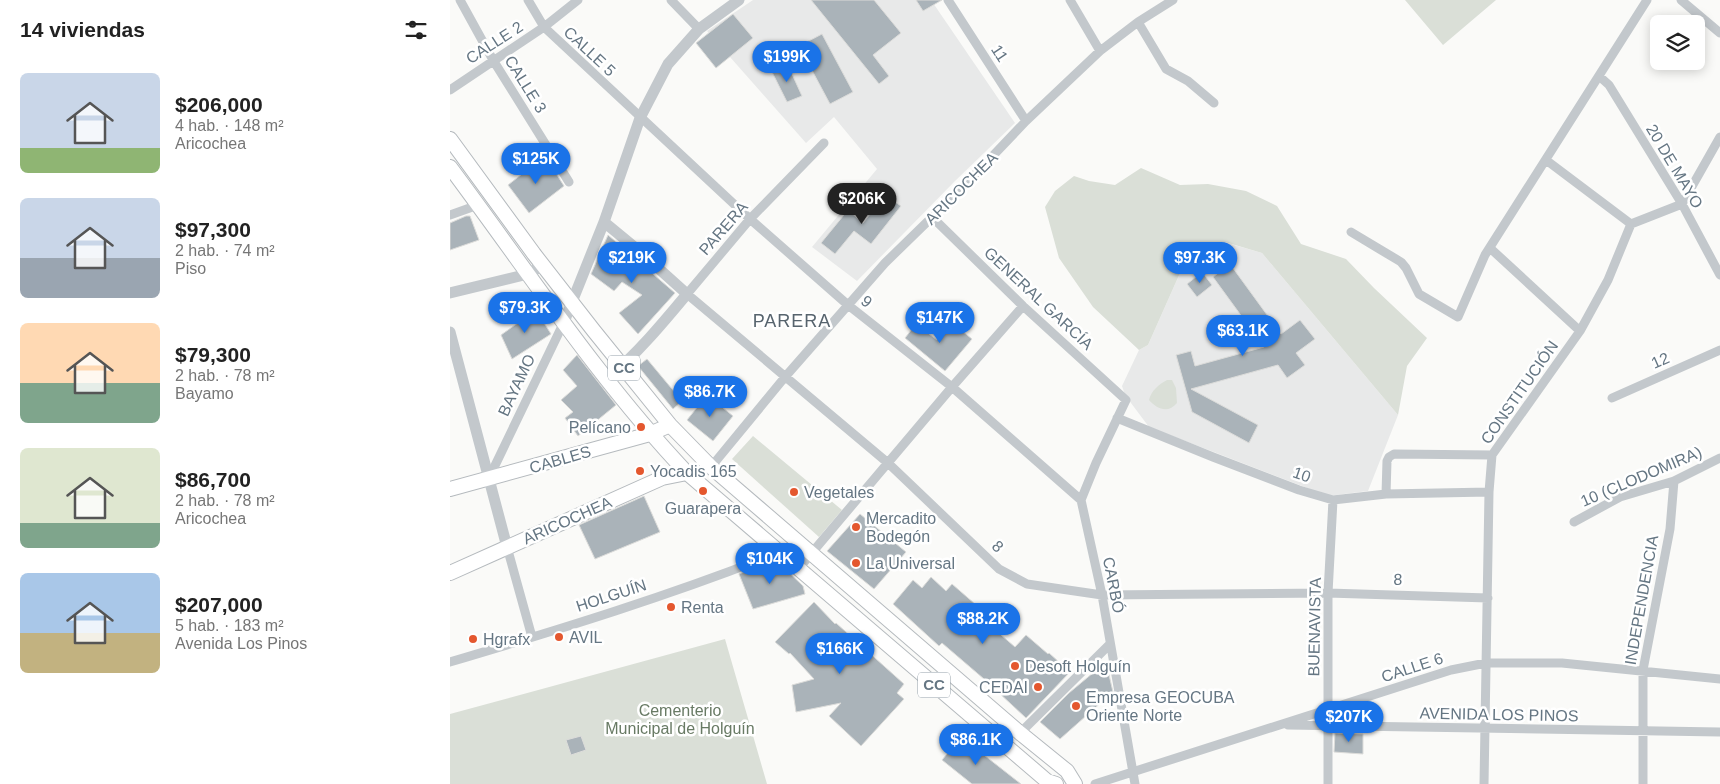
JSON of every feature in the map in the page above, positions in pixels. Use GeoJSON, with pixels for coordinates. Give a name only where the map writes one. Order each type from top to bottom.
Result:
{"type":"FeatureCollection","features":[{"type":"Feature","properties":{"kind":"main road","name":"CC"},"geometry":{"type":"LineString","coordinates":[[450,139],[572,303],[670,425],[711,467],[1067,772],[1074,784]]}},
{"type":"Feature","properties":{"kind":"main road","name":"CC"},"geometry":{"type":"LineString","coordinates":[[450,167],[606,378],[650,434],[687,473],[1047,781],[1056,784]]}},
{"type":"Feature","properties":{"kind":"main road","name":"CABLES"},"geometry":{"type":"LineString","coordinates":[[450,489],[650,434],[670,425]]}},
{"type":"Feature","properties":{"kind":"main road","name":"ARICOCHEA"},"geometry":{"type":"LineString","coordinates":[[450,573],[662,478],[687,473]]}},
{"type":"Feature","properties":{"kind":"street","name":"CALLE 3"},"geometry":{"type":"LineString","coordinates":[[460,0],[493,60],[569,182]]}},
{"type":"Feature","properties":{"kind":"street","name":"CALLE 5"},"geometry":{"type":"LineString","coordinates":[[528,0],[544,27],[640,118]]}},
{"type":"Feature","properties":{"kind":"street","name":"CALLE 2"},"geometry":{"type":"LineString","coordinates":[[450,90],[544,27],[578,0]]}},
{"type":"Feature","properties":{"kind":"street"},"geometry":{"type":"LineString","coordinates":[[671,0],[699,29]]}},
{"type":"Feature","properties":{"kind":"street","name":"BAYAMO"},"geometry":{"type":"LineString","coordinates":[[489,478],[564,322],[604,222],[640,118],[668,64],[699,29],[739,0]]}},
{"type":"Feature","properties":{"kind":"street","name":"11"},"geometry":{"type":"LineString","coordinates":[[948,0],[1026,121]]}},
{"type":"Feature","properties":{"kind":"street"},"geometry":{"type":"LineString","coordinates":[[1070,0],[1100,51]]}},
{"type":"Feature","properties":{"kind":"street","name":"ARICOCHEA"},"geometry":{"type":"LineString","coordinates":[[711,467],[886,263],[1026,121],[1100,51],[1138,22],[1173,0]]}},
{"type":"Feature","properties":{"kind":"street"},"geometry":{"type":"LineString","coordinates":[[1351,232],[1401,262],[1418,294],[1458,317],[1490,248],[1647,0]]}},
{"type":"Feature","properties":{"kind":"street"},"geometry":{"type":"LineString","coordinates":[[1682,0],[1720,34]]}},
{"type":"Feature","properties":{"kind":"street"},"geometry":{"type":"LineString","coordinates":[[1138,22],[1166,69],[1188,81],[1214,104]]}},
{"type":"Feature","properties":{"kind":"street","name":"20 DE MAYO"},"geometry":{"type":"LineString","coordinates":[[1599,76],[1608,85],[1682,204],[1720,275]]}},
{"type":"Feature","properties":{"kind":"street","name":"9"},"geometry":{"type":"LineString","coordinates":[[640,118],[750,220],[848,305],[952,387],[1081,500]]}},
{"type":"Feature","properties":{"kind":"street"},"geometry":{"type":"LineString","coordinates":[[1546,160],[1631,224],[1682,204],[1720,137]]}},
{"type":"Feature","properties":{"kind":"street","name":"PARERA"},"geometry":{"type":"LineString","coordinates":[[606,378],[622,366],[750,220],[824,143]]}},
{"type":"Feature","properties":{"kind":"street"},"geometry":{"type":"LineString","coordinates":[[450,215],[478,205]]}},
{"type":"Feature","properties":{"kind":"street","name":"GENERAL GARCÍA"},"geometry":{"type":"LineString","coordinates":[[932,217],[1023,306],[1126,400],[1117,418]]}},
{"type":"Feature","properties":{"kind":"street","name":"8"},"geometry":{"type":"LineString","coordinates":[[604,222],[888,463],[999,569],[1027,584],[1102,595],[1328,593],[1488,598]]}},
{"type":"Feature","properties":{"kind":"street","name":"CONSTITUCIÓN"},"geometry":{"type":"LineString","coordinates":[[1484,784],[1489,492],[1492,456],[1580,331],[1608,280],[1631,224]]}},
{"type":"Feature","properties":{"kind":"street"},"geometry":{"type":"LineString","coordinates":[[1490,248],[1580,331]]}},
{"type":"Feature","properties":{"kind":"street"},"geometry":{"type":"LineString","coordinates":[[450,293],[528,274],[543,265]]}},
{"type":"Feature","properties":{"kind":"street"},"geometry":{"type":"LineString","coordinates":[[799,568],[1023,306]]}},
{"type":"Feature","properties":{"kind":"street"},"geometry":{"type":"LineString","coordinates":[[450,332],[506,548],[532,637]]}},
{"type":"Feature","properties":{"kind":"street","name":"12"},"geometry":{"type":"LineString","coordinates":[[1612,398],[1720,350]]}},
{"type":"Feature","properties":{"kind":"street"},"geometry":{"type":"LineString","coordinates":[[1081,500],[1117,418]]}},
{"type":"Feature","properties":{"kind":"street","name":"10"},"geometry":{"type":"LineString","coordinates":[[1117,418],[1256,474],[1333,500],[1386,494],[1489,492]]}},
{"type":"Feature","properties":{"kind":"street"},"geometry":{"type":"LineString","coordinates":[[1386,494],[1386,461],[1389,456],[1394,454],[1492,456]]}},
{"type":"Feature","properties":{"kind":"street","name":"10 (CLODOMIRA)"},"geometry":{"type":"LineString","coordinates":[[1574,522],[1620,497],[1674,481],[1720,458]]}},
{"type":"Feature","properties":{"kind":"street","name":"INDEPENDENCIA"},"geometry":{"type":"LineString","coordinates":[[1643,784],[1643,670],[1670,529],[1674,481]]}},
{"type":"Feature","properties":{"kind":"street","name":"CARBÓ"},"geometry":{"type":"LineString","coordinates":[[1081,500],[1102,595],[1135,784]]}},
{"type":"Feature","properties":{"kind":"street","name":"BUENAVISTA"},"geometry":{"type":"LineString","coordinates":[[1328,784],[1328,593],[1333,500]]}},
{"type":"Feature","properties":{"kind":"street","name":"HOLGUÍN"},"geometry":{"type":"LineString","coordinates":[[450,662],[693,585],[780,552]]}},
{"type":"Feature","properties":{"kind":"street"},"geometry":{"type":"LineString","coordinates":[[1020,733],[1110,644]]}},
{"type":"Feature","properties":{"kind":"street","name":"CALLE 6"},"geometry":{"type":"LineString","coordinates":[[1095,784],[1451,670],[1486,663],[1562,663],[1720,679]]}},
{"type":"Feature","properties":{"kind":"street","name":"AVENIDA LOS PINOS"},"geometry":{"type":"LineString","coordinates":[[1278,725],[1720,732]]}},
{"type":"Feature","properties":{"kind":"shaded area"},"geometry":{"type":"Polygon","coordinates":[[[753,0],[931,0],[1015,123],[857,281],[812,247],[877,169],[834,117],[806,143],[707,31],[753,0]]]}},
{"type":"Feature","properties":{"kind":"shaded area"},"geometry":{"type":"Polygon","coordinates":[[[1224,242],[1262,253],[1398,415],[1368,491],[1328,496],[1149,427],[1125,395],[1122,386],[1139,350],[1148,345],[1184,264],[1202,245],[1224,242]]]}},
{"type":"Feature","properties":{"kind":"green space"},"geometry":{"type":"Polygon","coordinates":[[[1405,0],[1496,0],[1443,45],[1405,0]]]}},
{"type":"Feature","properties":{"kind":"green space"},"geometry":{"type":"Polygon","coordinates":[[[1141,168],[1180,185],[1208,184],[1246,191],[1277,206],[1301,244],[1346,259],[1427,338],[1407,366],[1398,415],[1262,253],[1225,242],[1202,245],[1184,264],[1148,345],[1139,350],[1093,307],[1059,258],[1045,207],[1055,191],[1074,176],[1089,181],[1115,185],[1141,168]]]}},
{"type":"Feature","properties":{"kind":"green space"},"geometry":{"type":"Polygon","coordinates":[[[1167,380],[1172,380],[1176,388],[1177,403],[1170,408],[1163,409],[1155,406],[1149,400],[1156,388],[1167,380]]]}},
{"type":"Feature","properties":{"kind":"green space"},"geometry":{"type":"Polygon","coordinates":[[[753,436],[842,510],[819,537],[732,459],[753,436]]]}},
{"type":"Feature","properties":{"kind":"green space","name":"Cementerio Municipal de Holguín"},"geometry":{"type":"Polygon","coordinates":[[[725,639],[767,784],[450,784],[450,714],[725,639]]]}},
{"type":"Feature","properties":{"kind":"building"},"geometry":{"type":"Polygon","coordinates":[[[811,0],[874,0],[901,33],[873,55],[889,76],[879,84],[811,0]]]}},
{"type":"Feature","properties":{"kind":"building"},"geometry":{"type":"Polygon","coordinates":[[[916,0],[942,0],[923,11],[916,0]]]}},
{"type":"Feature","properties":{"kind":"building"},"geometry":{"type":"Polygon","coordinates":[[[733,14],[753,38],[716,68],[696,43],[733,14]]]}},
{"type":"Feature","properties":{"kind":"building"},"geometry":{"type":"Polygon","coordinates":[[[822,34],[853,92],[830,104],[799,46],[822,34]]]}},
{"type":"Feature","properties":{"kind":"building"},"geometry":{"type":"Polygon","coordinates":[[[787,63],[802,96],[787,102],[771,70],[787,63]]]}},
{"type":"Feature","properties":{"kind":"building"},"geometry":{"type":"Polygon","coordinates":[[[545,156],[564,186],[529,213],[508,185],[545,156]]]}},
{"type":"Feature","properties":{"kind":"building"},"geometry":{"type":"Polygon","coordinates":[[[885,195],[901,206],[871,244],[854,231],[835,254],[821,243],[848,210],[863,223],[885,195]]]}},
{"type":"Feature","properties":{"kind":"building"},"geometry":{"type":"Polygon","coordinates":[[[470,216],[479,240],[450,250],[450,223],[470,216]]]}},
{"type":"Feature","properties":{"kind":"building"},"geometry":{"type":"Polygon","coordinates":[[[608,235],[675,293],[638,334],[619,313],[642,295],[622,282],[614,291],[591,274],[608,235]]]}},
{"type":"Feature","properties":{"kind":"building"},"geometry":{"type":"Polygon","coordinates":[[[1230,264],[1281,334],[1300,320],[1315,339],[1296,353],[1305,365],[1287,378],[1278,365],[1191,389],[1258,425],[1249,443],[1192,412],[1176,355],[1191,351],[1195,366],[1264,347],[1213,277],[1230,264]]]}},
{"type":"Feature","properties":{"kind":"building"},"geometry":{"type":"Polygon","coordinates":[[[1202,272],[1212,285],[1197,297],[1187,284],[1202,272]]]}},
{"type":"Feature","properties":{"kind":"building"},"geometry":{"type":"Polygon","coordinates":[[[536,310],[551,334],[512,359],[501,335],[536,310]]]}},
{"type":"Feature","properties":{"kind":"building"},"geometry":{"type":"Polygon","coordinates":[[[951,322],[972,339],[945,371],[905,338],[916,324],[937,340],[951,322]]]}},
{"type":"Feature","properties":{"kind":"building"},"geometry":{"type":"Polygon","coordinates":[[[577,355],[616,405],[578,436],[565,418],[573,412],[561,400],[577,386],[563,370],[577,355]]]}},
{"type":"Feature","properties":{"kind":"building"},"geometry":{"type":"Polygon","coordinates":[[[647,359],[682,401],[673,409],[638,366],[647,359]]]}},
{"type":"Feature","properties":{"kind":"building"},"geometry":{"type":"Polygon","coordinates":[[[707,395],[733,416],[713,441],[687,420],[707,395]]]}},
{"type":"Feature","properties":{"kind":"building"},"geometry":{"type":"Polygon","coordinates":[[[644,496],[660,532],[595,559],[579,525],[644,496]]]}},
{"type":"Feature","properties":{"kind":"building"},"geometry":{"type":"Polygon","coordinates":[[[860,514],[906,552],[874,589],[827,551],[860,514]]]}},
{"type":"Feature","properties":{"kind":"building"},"geometry":{"type":"Polygon","coordinates":[[[776,560],[803,586],[805,594],[753,609],[739,574],[776,560]]]}},
{"type":"Feature","properties":{"kind":"building"},"geometry":{"type":"Polygon","coordinates":[[[931,577],[946,591],[952,584],[975,604],[971,609],[1015,647],[1026,635],[1070,672],[1026,718],[942,643],[939,646],[893,604],[913,580],[922,588],[931,577]]]}},
{"type":"Feature","properties":{"kind":"building"},"geometry":{"type":"Polygon","coordinates":[[[814,602],[835,624],[904,684],[897,693],[904,699],[861,746],[829,716],[841,703],[796,712],[792,685],[814,679],[790,653],[775,642],[814,602]]]}},
{"type":"Feature","properties":{"kind":"building","name":"Empresa GEOCUBA Oriente Norte"},"geometry":{"type":"Polygon","coordinates":[[[1106,662],[1113,692],[1060,739],[1040,722],[1069,693],[1106,662]]]}},
{"type":"Feature","properties":{"kind":"building"},"geometry":{"type":"Polygon","coordinates":[[[1335,733],[1363,734],[1363,754],[1334,752],[1335,733]]]}},
{"type":"Feature","properties":{"kind":"building"},"geometry":{"type":"Polygon","coordinates":[[[581,736],[586,750],[571,755],[566,740],[581,736]]]}},
{"type":"Feature","properties":{"kind":"building"},"geometry":{"type":"Polygon","coordinates":[[[961,737],[1021,784],[972,784],[942,760],[961,737]]]}},
{"type":"Feature","properties":{"kind":"place","name":"Pelícano"},"geometry":{"type":"Point","coordinates":[641,427]}},
{"type":"Feature","properties":{"kind":"place","name":"Yocadis 165"},"geometry":{"type":"Point","coordinates":[640,471]}},
{"type":"Feature","properties":{"kind":"place","name":"Guarapera"},"geometry":{"type":"Point","coordinates":[703,491]}},
{"type":"Feature","properties":{"kind":"place","name":"Vegetales"},"geometry":{"type":"Point","coordinates":[794,492]}},
{"type":"Feature","properties":{"kind":"place","name":"Mercadito Bodegón"},"geometry":{"type":"Point","coordinates":[856,527]}},
{"type":"Feature","properties":{"kind":"place","name":"La Universal"},"geometry":{"type":"Point","coordinates":[856,563]}},
{"type":"Feature","properties":{"kind":"place","name":"Renta"},"geometry":{"type":"Point","coordinates":[671,607]}},
{"type":"Feature","properties":{"kind":"place","name":"AVIL"},"geometry":{"type":"Point","coordinates":[559,637]}},
{"type":"Feature","properties":{"kind":"place","name":"Hgrafx"},"geometry":{"type":"Point","coordinates":[473,639]}},
{"type":"Feature","properties":{"kind":"place","name":"Desoft Holguín"},"geometry":{"type":"Point","coordinates":[1015,666]}},
{"type":"Feature","properties":{"kind":"place","name":"CEDAI"},"geometry":{"type":"Point","coordinates":[1038,687]}},
{"type":"Feature","properties":{"kind":"place","name":"Empresa GEOCUBA Oriente Norte"},"geometry":{"type":"Point","coordinates":[1076,706]}},
{"type":"Feature","properties":{"kind":"district","name":"PARERA"},"geometry":{"type":"Point","coordinates":[792,321]}}]}
